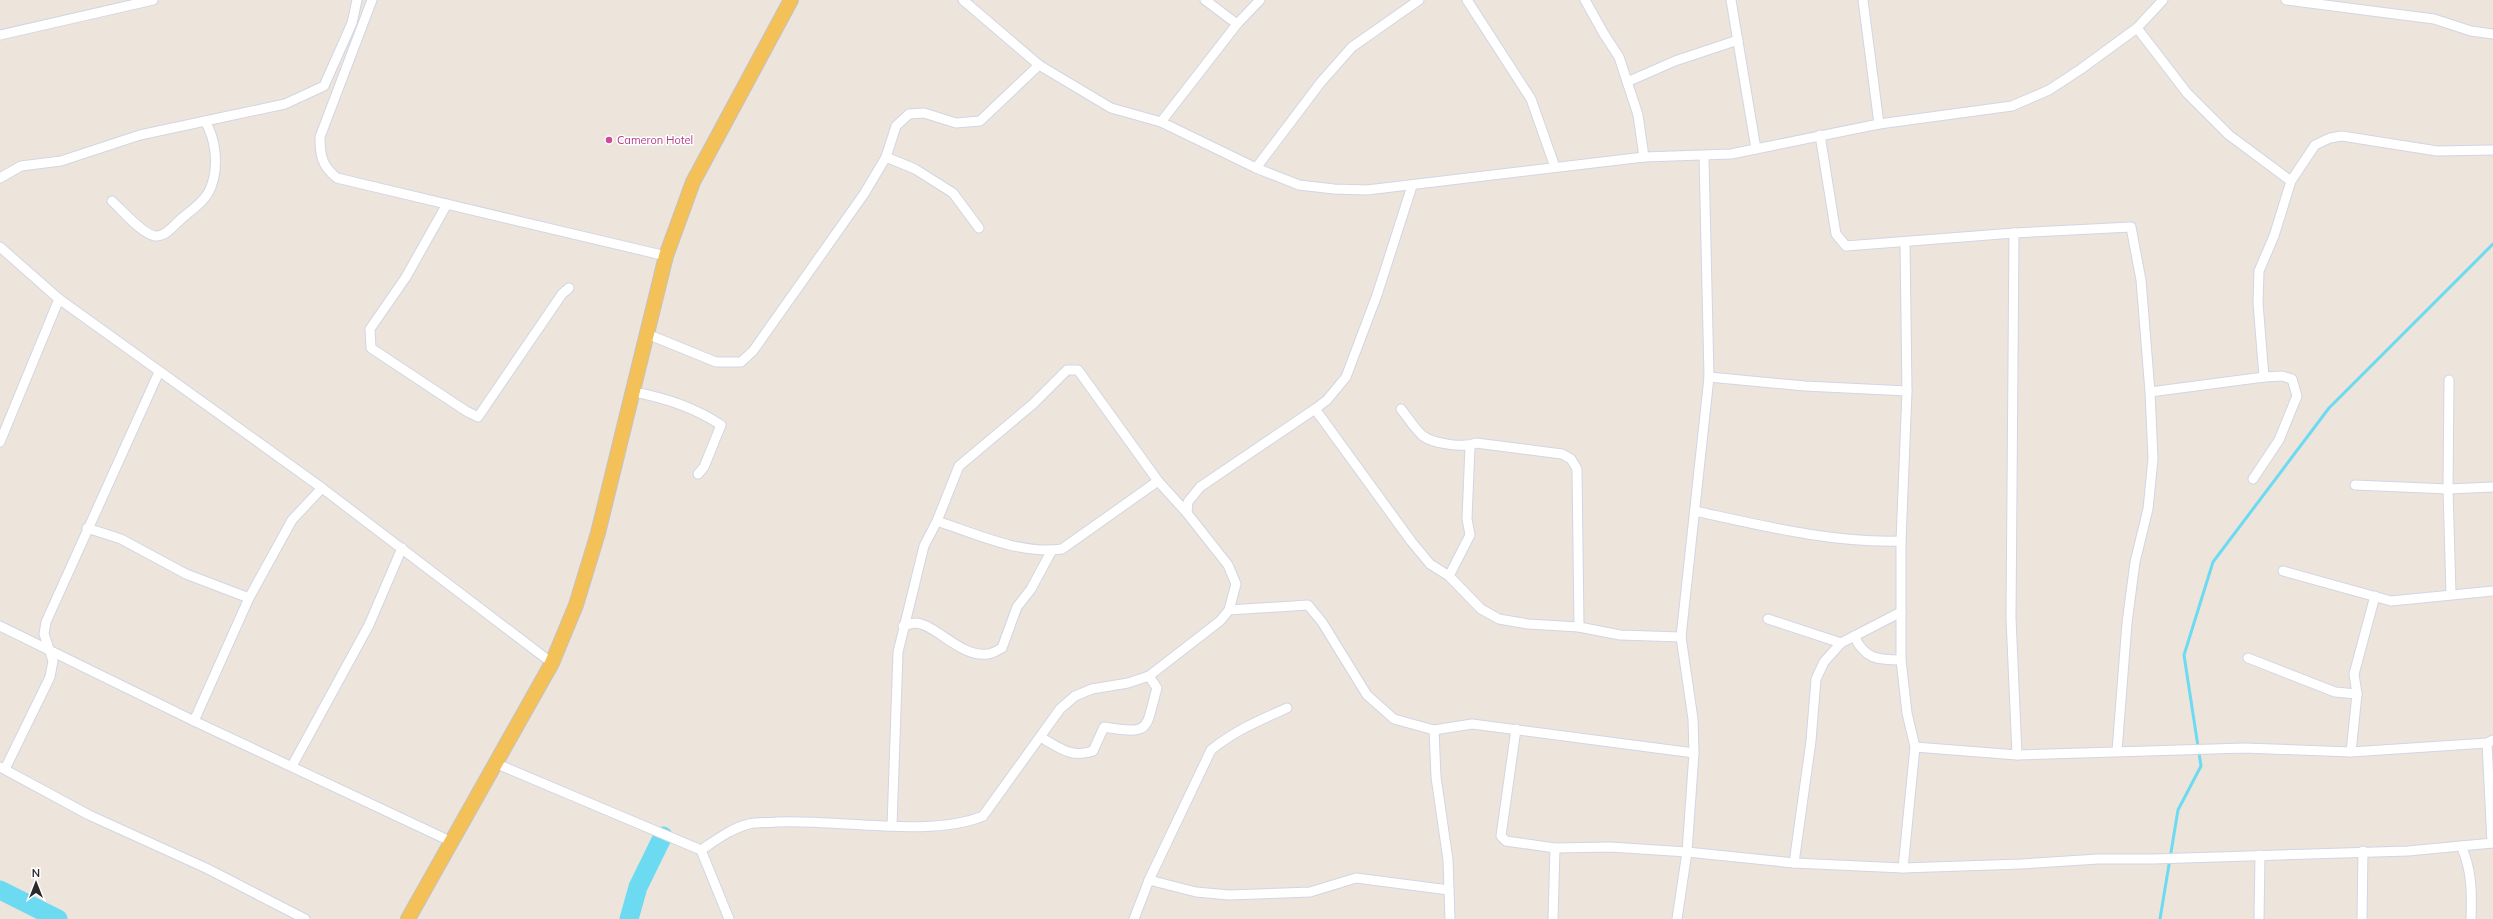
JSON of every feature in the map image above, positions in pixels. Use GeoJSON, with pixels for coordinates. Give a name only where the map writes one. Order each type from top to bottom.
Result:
{"type":"FeatureCollection","features":[{"type":"Feature","properties":{"kind":"main road"},"geometry":{"type":"LineString","coordinates":[[408,919],[450,841],[497,764],[552,663],[576,605],[598,533],[634,392],[666,256],[693,182],[791,0]]}},
{"type":"Feature","properties":{"kind":"street"},"geometry":{"type":"LineString","coordinates":[[0,35],[88,17],[153,0]]}},
{"type":"Feature","properties":{"kind":"street"},"geometry":{"type":"LineString","coordinates":[[0,178],[21,166],[61,161],[140,135],[285,104],[324,86],[352,23],[357,0]]}},
{"type":"Feature","properties":{"kind":"street"},"geometry":{"type":"LineString","coordinates":[[372,0],[320,137],[320,156],[326,169],[337,178],[666,256]]}},
{"type":"Feature","properties":{"kind":"street"},"geometry":{"type":"LineString","coordinates":[[963,0],[1039,65],[1111,108],[1161,122],[1256,168],[1299,185],[1334,189],[1367,190],[1412,186],[1644,157],[1704,157],[1756,150],[1820,135],[1879,124],[2012,106],[2049,90],[2137,28],[2163,0]]}},
{"type":"Feature","properties":{"kind":"street"},"geometry":{"type":"LineString","coordinates":[[1205,0],[1236,24]]}},
{"type":"Feature","properties":{"kind":"street"},"geometry":{"type":"LineString","coordinates":[[1161,122],[1236,24],[1260,0]]}},
{"type":"Feature","properties":{"kind":"street"},"geometry":{"type":"LineString","coordinates":[[1256,168],[1322,82],[1352,47],[1420,0]]}},
{"type":"Feature","properties":{"kind":"street"},"geometry":{"type":"LineString","coordinates":[[1467,0],[1531,99],[1555,167]]}},
{"type":"Feature","properties":{"kind":"street"},"geometry":{"type":"LineString","coordinates":[[1585,0],[1619,57],[1638,115],[1644,157]]}},
{"type":"Feature","properties":{"kind":"street"},"geometry":{"type":"LineString","coordinates":[[1731,0],[1756,150]]}},
{"type":"Feature","properties":{"kind":"street"},"geometry":{"type":"LineString","coordinates":[[1863,0],[1879,124]]}},
{"type":"Feature","properties":{"kind":"street"},"geometry":{"type":"LineString","coordinates":[[2286,0],[2434,19],[2471,31],[2493,34]]}},
{"type":"Feature","properties":{"kind":"street"},"geometry":{"type":"LineString","coordinates":[[2137,28],[2187,93],[2229,135],[2291,181]]}},
{"type":"Feature","properties":{"kind":"street"},"geometry":{"type":"LineString","coordinates":[[1627,82],[1674,61],[1738,40]]}},
{"type":"Feature","properties":{"kind":"street"},"geometry":{"type":"LineString","coordinates":[[647,334],[716,362],[741,362],[754,351],[864,194],[886,156],[896,126],[909,114],[924,113],[956,123],[980,120],[1039,65]]}},
{"type":"Feature","properties":{"kind":"street"},"geometry":{"type":"LineString","coordinates":[[112,201],[145,232],[154,236],[163,236],[202,200],[211,187],[216,157],[210,130],[205,121]]}},
{"type":"Feature","properties":{"kind":"street"},"geometry":{"type":"LineString","coordinates":[[1820,135],[1836,234],[1839,241],[1846,246],[2014,232],[2132,227],[2141,280],[2150,392],[2153,459],[2148,509],[2135,562],[2127,623],[2117,751]]}},
{"type":"Feature","properties":{"kind":"street"},"geometry":{"type":"LineString","coordinates":[[2264,377],[2258,303],[2259,271],[2274,236],[2291,181],[2315,145],[2330,138],[2342,136],[2437,151],[2493,150]]}},
{"type":"Feature","properties":{"kind":"street"},"geometry":{"type":"LineString","coordinates":[[886,156],[915,169],[954,193],[979,228]]}},
{"type":"Feature","properties":{"kind":"street"},"geometry":{"type":"LineString","coordinates":[[1677,919],[1687,852],[1694,753],[1693,720],[1681,637],[1709,377],[1704,157]]}},
{"type":"Feature","properties":{"kind":"street"},"geometry":{"type":"LineString","coordinates":[[1187,513],[1188,502],[1200,487],[1316,409],[1327,400],[1346,377],[1377,295],[1412,186]]}},
{"type":"Feature","properties":{"kind":"street"},"geometry":{"type":"LineString","coordinates":[[447,204],[406,277],[370,329],[371,348],[466,411],[478,417],[562,294],[569,288]]}},
{"type":"Feature","properties":{"kind":"street"},"geometry":{"type":"LineString","coordinates":[[2014,232],[2011,618],[2017,755]]}},
{"type":"Feature","properties":{"kind":"street"},"geometry":{"type":"LineString","coordinates":[[1903,868],[1915,747],[1907,714],[1901,660],[1901,541],[1907,391],[1905,242]]}},
{"type":"Feature","properties":{"kind":"street"},"geometry":{"type":"LineString","coordinates":[[0,247],[59,299],[322,488],[552,663]]}},
{"type":"Feature","properties":{"kind":"street"},"geometry":{"type":"LineString","coordinates":[[0,442],[59,299]]}},
{"type":"Feature","properties":{"kind":"street"},"geometry":{"type":"LineString","coordinates":[[701,850],[722,835],[749,824],[808,821],[892,826],[948,825],[969,822],[983,816],[1060,709],[1075,696],[1092,689],[1128,683],[1149,676],[1220,621],[1229,610],[1236,584],[1228,565],[1187,513],[1158,481],[1078,370],[1067,370],[1033,404],[959,466],[937,521],[924,546],[903,626],[898,652],[892,826]]}},
{"type":"Feature","properties":{"kind":"street"},"geometry":{"type":"LineString","coordinates":[[159,372],[87,528],[46,622],[44,634],[53,661],[50,677],[2,768],[89,815],[208,869],[305,919]]}},
{"type":"Feature","properties":{"kind":"street"},"geometry":{"type":"LineString","coordinates":[[2150,392],[2264,377],[2282,376],[2292,379],[2297,396],[2279,440],[2253,479]]}},
{"type":"Feature","properties":{"kind":"street"},"geometry":{"type":"LineString","coordinates":[[1709,377],[1804,386],[1907,391]]}},
{"type":"Feature","properties":{"kind":"street"},"geometry":{"type":"LineString","coordinates":[[2449,380],[2448,489],[2451,594]]}},
{"type":"Feature","properties":{"kind":"street"},"geometry":{"type":"LineString","coordinates":[[634,392],[659,396],[684,405],[721,425],[704,467],[698,474]]}},
{"type":"Feature","properties":{"kind":"street"},"geometry":{"type":"LineString","coordinates":[[1316,409],[1411,542],[1430,564],[1449,576],[1481,608],[1499,619],[1528,624],[1579,627],[1620,635],[1681,637]]}},
{"type":"Feature","properties":{"kind":"street"},"geometry":{"type":"LineString","coordinates":[[1401,410],[1428,438],[1470,446],[1476,443],[1562,454],[1571,459],[1577,469],[1579,627]]}},
{"type":"Feature","properties":{"kind":"street"},"geometry":{"type":"LineString","coordinates":[[1449,576],[1470,536],[1467,519],[1470,446]]}},
{"type":"Feature","properties":{"kind":"street"},"geometry":{"type":"LineString","coordinates":[[937,521],[1017,546],[1052,550],[1062,549],[1158,481]]}},
{"type":"Feature","properties":{"kind":"street"},"geometry":{"type":"LineString","coordinates":[[2355,485],[2448,489],[2493,487]]}},
{"type":"Feature","properties":{"kind":"street"},"geometry":{"type":"LineString","coordinates":[[194,721],[249,598],[292,520],[322,488]]}},
{"type":"Feature","properties":{"kind":"street"},"geometry":{"type":"LineString","coordinates":[[1695,511],[1822,538],[1862,542],[1901,541]]}},
{"type":"Feature","properties":{"kind":"street"},"geometry":{"type":"LineString","coordinates":[[87,528],[122,539],[186,574],[249,598]]}},
{"type":"Feature","properties":{"kind":"street"},"geometry":{"type":"LineString","coordinates":[[292,766],[369,625],[402,548]]}},
{"type":"Feature","properties":{"kind":"street"},"geometry":{"type":"LineString","coordinates":[[903,626],[916,623],[936,632],[950,643],[971,651],[988,654],[1002,648],[1017,607],[1031,589],[1052,550]]}},
{"type":"Feature","properties":{"kind":"street"},"geometry":{"type":"LineString","coordinates":[[2284,572],[2391,601],[2493,591]]}},
{"type":"Feature","properties":{"kind":"street"},"geometry":{"type":"LineString","coordinates":[[2351,752],[2357,694],[2354,674],[2375,596]]}},
{"type":"Feature","properties":{"kind":"street"},"geometry":{"type":"LineString","coordinates":[[1229,610],[1308,605],[1322,622],[1367,694],[1394,719],[1434,730],[1472,724],[1694,753]]}},
{"type":"Feature","properties":{"kind":"street"},"geometry":{"type":"LineString","coordinates":[[1794,863],[1811,740],[1816,679],[1824,662],[1841,643],[1901,612]]}},
{"type":"Feature","properties":{"kind":"street"},"geometry":{"type":"LineString","coordinates":[[1768,619],[1841,643]]}},
{"type":"Feature","properties":{"kind":"street"},"geometry":{"type":"LineString","coordinates":[[0,626],[194,721],[450,841]]}},
{"type":"Feature","properties":{"kind":"street"},"geometry":{"type":"LineString","coordinates":[[1854,636],[1860,648],[1870,656],[1884,660],[1901,660]]}},
{"type":"Feature","properties":{"kind":"street"},"geometry":{"type":"LineString","coordinates":[[2248,658],[2335,692],[2357,694]]}},
{"type":"Feature","properties":{"kind":"street"},"geometry":{"type":"LineString","coordinates":[[1040,737],[1069,753],[1081,755],[1093,751],[1104,727],[1140,730],[1147,726],[1151,717],[1157,688],[1149,676]]}},
{"type":"Feature","properties":{"kind":"street"},"geometry":{"type":"LineString","coordinates":[[1134,919],[1149,880],[1211,750],[1225,738],[1246,726],[1287,708]]}},
{"type":"Feature","properties":{"kind":"street"},"geometry":{"type":"LineString","coordinates":[[1516,729],[1501,836],[1506,841],[1555,848],[1610,847],[1687,852],[1794,863],[1903,868],[2021,864],[2098,859],[2153,859],[2363,851],[2408,851],[2493,843],[2490,741],[2351,752],[2207,749],[2017,755],[1915,747]]}},
{"type":"Feature","properties":{"kind":"street"},"geometry":{"type":"LineString","coordinates":[[1434,730],[1436,777],[1448,860],[1450,919]]}},
{"type":"Feature","properties":{"kind":"street"},"geometry":{"type":"LineString","coordinates":[[497,764],[701,850],[729,919]]}},
{"type":"Feature","properties":{"kind":"street"},"geometry":{"type":"LineString","coordinates":[[2461,846],[2468,859],[2472,892],[2471,919]]}},
{"type":"Feature","properties":{"kind":"street"},"geometry":{"type":"LineString","coordinates":[[1553,919],[1555,848]]}},
{"type":"Feature","properties":{"kind":"street"},"geometry":{"type":"LineString","coordinates":[[2362,919],[2363,851]]}},
{"type":"Feature","properties":{"kind":"street"},"geometry":{"type":"LineString","coordinates":[[2259,919],[2260,855]]}},
{"type":"Feature","properties":{"kind":"street"},"geometry":{"type":"LineString","coordinates":[[1149,880],[1196,892],[1229,895],[1310,892],[1356,878],[1449,890]]}},
{"type":"Feature","properties":{"kind":"waterway"},"geometry":{"type":"LineString","coordinates":[[2160,919],[2178,810],[2201,766],[2184,655],[2213,562],[2329,408],[2493,244]]}},
{"type":"Feature","properties":{"kind":"waterway"},"geometry":{"type":"LineString","coordinates":[[629,919],[638,887],[663,836]]}},
{"type":"Feature","properties":{"kind":"waterway"},"geometry":{"type":"LineString","coordinates":[[0,890],[58,919]]}},
{"type":"Feature","properties":{"kind":"place","name":"Cameron Hotel"},"geometry":{"type":"Point","coordinates":[609,140]}}]}
